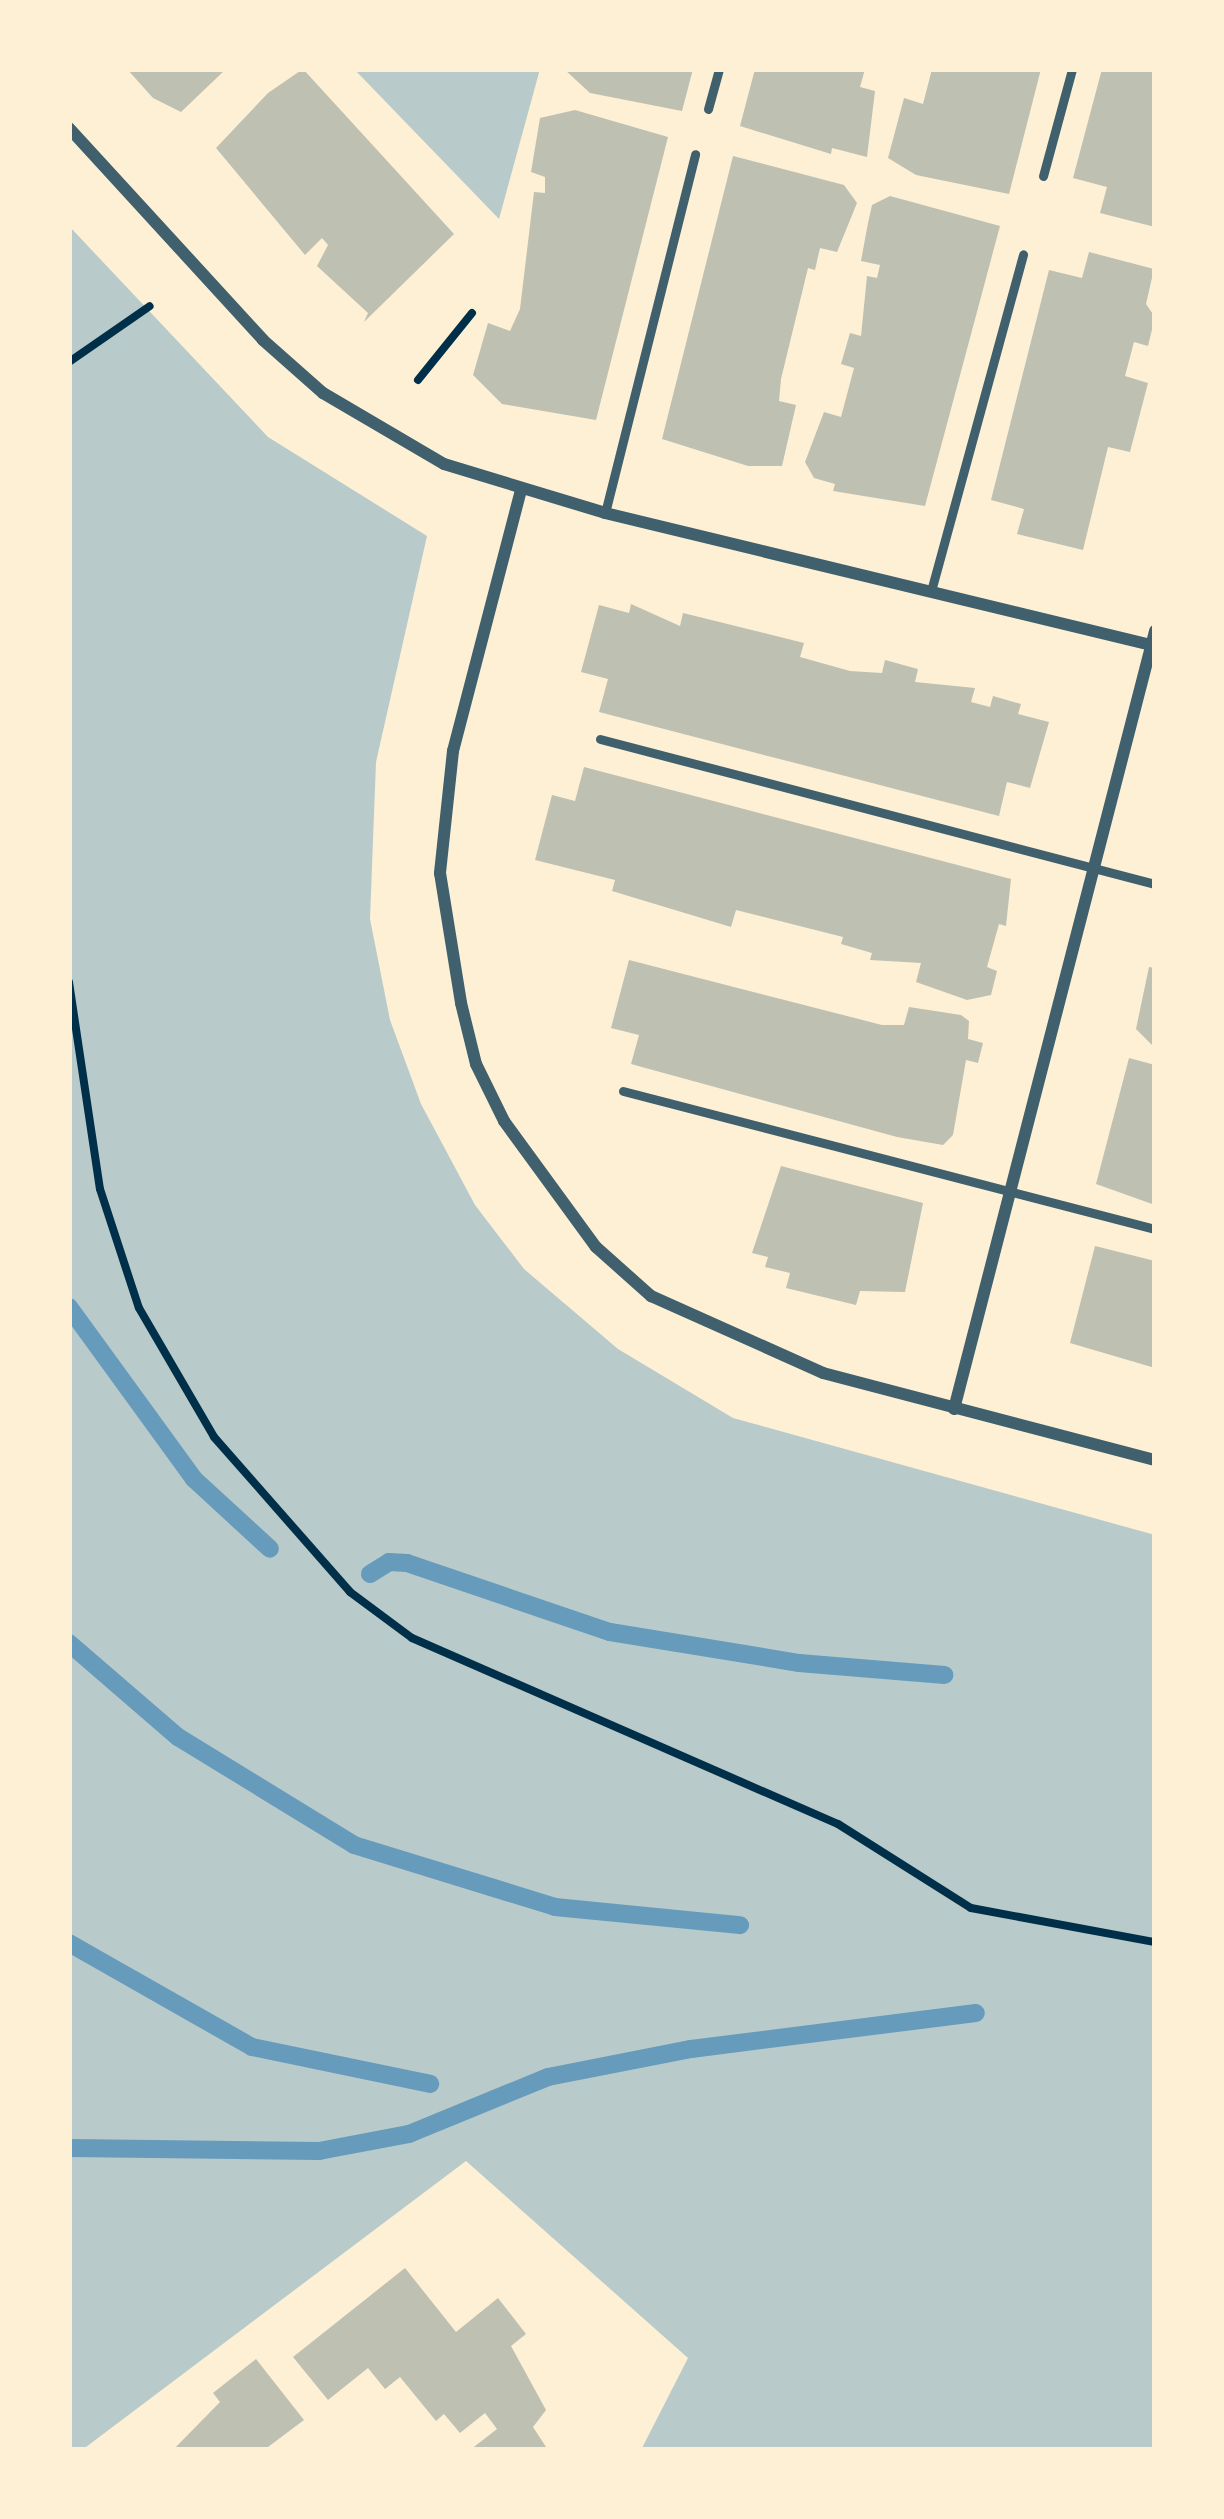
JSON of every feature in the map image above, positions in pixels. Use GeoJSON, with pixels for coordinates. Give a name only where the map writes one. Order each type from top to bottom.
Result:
{"type":"FeatureCollection","features":[{"type":"Feature","properties":{"kind":"street"},"geometry":{"type":"LineString","coordinates":[[69,128],[263,340],[323,393],[410,448],[521,490],[605,514],[1154,640],[954,1409]]}},
{"type":"Feature","properties":{"kind":"street"},"geometry":{"type":"LineString","coordinates":[[521,490],[443,814],[447,943],[476,1064],[551,1188],[596,1247],[651,1296],[748,1346],[954,1409],[1155,1460]]}},
{"type":"Feature","properties":{"kind":"lane"},"geometry":{"type":"LineString","coordinates":[[709,109],[719,69]]}},
{"type":"Feature","properties":{"kind":"lane"},"geometry":{"type":"LineString","coordinates":[[1043,176],[1072,69]]}},
{"type":"Feature","properties":{"kind":"lane"},"geometry":{"type":"LineString","coordinates":[[605,514],[695,154]]}},
{"type":"Feature","properties":{"kind":"lane"},"geometry":{"type":"LineString","coordinates":[[931,591],[1023,254]]}},
{"type":"Feature","properties":{"kind":"lane"},"geometry":{"type":"LineString","coordinates":[[600,739],[1155,884]]}},
{"type":"Feature","properties":{"kind":"lane"},"geometry":{"type":"LineString","coordinates":[[623,1091],[1155,1228]]}},
{"type":"Feature","properties":{"kind":"path"},"geometry":{"type":"LineString","coordinates":[[69,362],[150,307]]}},
{"type":"Feature","properties":{"kind":"path"},"geometry":{"type":"LineString","coordinates":[[418,380],[472,313]]}},
{"type":"Feature","properties":{"kind":"path"},"geometry":{"type":"LineString","coordinates":[[69,982],[100,1189],[139,1308],[214,1437],[350,1592],[412,1638],[838,1825],[971,1908],[1155,1942]]}},
{"type":"Feature","properties":{"kind":"shaded area"},"geometry":{"type":"Polygon","coordinates":[[[354,69],[540,69],[499,219],[354,69]]]}},
{"type":"Feature","properties":{"kind":"shaded area"},"geometry":{"type":"Polygon","coordinates":[[[69,226],[268,437],[427,536],[376,762],[370,919],[390,1020],[421,1104],[475,1205],[524,1269],[618,1349],[733,1418],[1155,1535],[1155,2450],[641,2450],[688,2358],[466,2161],[82,2450],[69,2450],[69,226]]]}},
{"type":"Feature","properties":{"kind":"building"},"geometry":{"type":"Polygon","coordinates":[[[127,69],[226,69],[181,112],[153,98],[127,69]]]}},
{"type":"Feature","properties":{"kind":"building"},"geometry":{"type":"Polygon","coordinates":[[[303,69],[454,234],[364,322],[368,313],[317,266],[328,245],[322,238],[305,255],[216,148],[268,93],[303,69]]]}},
{"type":"Feature","properties":{"kind":"building"},"geometry":{"type":"Polygon","coordinates":[[[564,69],[693,69],[682,111],[590,93],[564,69]]]}},
{"type":"Feature","properties":{"kind":"building"},"geometry":{"type":"Polygon","coordinates":[[[755,69],[865,69],[860,87],[875,91],[867,157],[832,148],[831,154],[740,126],[755,69]]]}},
{"type":"Feature","properties":{"kind":"building"},"geometry":{"type":"Polygon","coordinates":[[[932,69],[1041,69],[1009,194],[916,175],[888,158],[904,98],[923,104],[932,69]]]}},
{"type":"Feature","properties":{"kind":"building"},"geometry":{"type":"Polygon","coordinates":[[[1102,69],[1155,69],[1155,227],[1100,213],[1107,187],[1073,178],[1102,69]]]}},
{"type":"Feature","properties":{"kind":"building"},"geometry":{"type":"Polygon","coordinates":[[[575,110],[668,137],[596,420],[502,404],[473,375],[488,323],[510,331],[520,309],[534,192],[545,193],[545,177],[531,172],[540,118],[575,110]]]}},
{"type":"Feature","properties":{"kind":"building"},"geometry":{"type":"Polygon","coordinates":[[[733,156],[844,185],[857,203],[837,252],[820,248],[815,270],[808,268],[781,379],[779,401],[796,405],[782,466],[748,466],[662,439],[733,156]]]}},
{"type":"Feature","properties":{"kind":"building"},"geometry":{"type":"Polygon","coordinates":[[[890,196],[1000,226],[925,506],[833,491],[835,484],[814,478],[805,462],[824,412],[841,417],[854,368],[841,364],[850,333],[861,336],[867,276],[877,278],[880,265],[861,261],[868,223],[872,205],[890,196]]]}},
{"type":"Feature","properties":{"kind":"building"},"geometry":{"type":"Polygon","coordinates":[[[1089,252],[1154,269],[1146,304],[1155,317],[1148,346],[1134,342],[1125,376],[1148,383],[1130,452],[1108,447],[1083,550],[1017,534],[1024,509],[991,500],[1049,270],[1082,278],[1089,252]]]}},
{"type":"Feature","properties":{"kind":"building"},"geometry":{"type":"Polygon","coordinates":[[[631,604],[680,626],[683,613],[804,643],[800,657],[850,671],[882,673],[885,660],[918,669],[915,682],[975,688],[971,702],[990,707],[993,696],[1021,704],[1018,714],[1049,722],[1030,788],[1007,782],[999,816],[599,712],[608,679],[581,672],[599,605],[629,613],[631,604]]]}},
{"type":"Feature","properties":{"kind":"building"},"geometry":{"type":"Polygon","coordinates":[[[584,767],[1011,879],[1006,926],[999,924],[987,967],[997,971],[991,995],[967,1000],[916,982],[921,963],[870,960],[872,953],[841,944],[843,937],[736,910],[731,927],[612,891],[615,880],[535,860],[552,795],[575,801],[584,767]]]}},
{"type":"Feature","properties":{"kind":"building"},"geometry":{"type":"Polygon","coordinates":[[[629,960],[882,1025],[904,1025],[909,1007],[961,1015],[969,1021],[968,1039],[983,1043],[978,1063],[966,1060],[953,1135],[943,1145],[897,1137],[631,1064],[639,1035],[611,1028],[629,960]]]}},
{"type":"Feature","properties":{"kind":"building"},"geometry":{"type":"Polygon","coordinates":[[[1149,967],[1155,968],[1155,1048],[1136,1029],[1149,967]]]}},
{"type":"Feature","properties":{"kind":"building"},"geometry":{"type":"Polygon","coordinates":[[[1129,1058],[1155,1065],[1155,1205],[1096,1184],[1129,1058]]]}},
{"type":"Feature","properties":{"kind":"building"},"geometry":{"type":"Polygon","coordinates":[[[781,1166],[923,1203],[905,1292],[860,1291],[856,1305],[786,1288],[790,1273],[765,1267],[768,1257],[752,1253],[781,1166]]]}},
{"type":"Feature","properties":{"kind":"building"},"geometry":{"type":"Polygon","coordinates":[[[1095,1246],[1155,1261],[1155,1368],[1070,1343],[1095,1246]]]}},
{"type":"Feature","properties":{"kind":"building"},"geometry":{"type":"Polygon","coordinates":[[[405,2268],[456,2332],[498,2298],[526,2334],[511,2346],[546,2410],[533,2427],[548,2450],[470,2450],[497,2429],[485,2413],[460,2433],[444,2414],[436,2421],[400,2377],[385,2389],[368,2368],[328,2400],[293,2357],[405,2268]]]}},
{"type":"Feature","properties":{"kind":"building"},"geometry":{"type":"Polygon","coordinates":[[[256,2359],[304,2420],[264,2450],[173,2450],[220,2402],[213,2393],[256,2359]]]}},
{"type":"Feature","properties":{"kind":"waterway"},"geometry":{"type":"LineString","coordinates":[[69,1307],[194,1479],[270,1549]]}},
{"type":"Feature","properties":{"kind":"waterway"},"geometry":{"type":"LineString","coordinates":[[370,1574],[389,1562],[407,1563],[610,1632],[799,1663],[945,1675]]}},
{"type":"Feature","properties":{"kind":"waterway"},"geometry":{"type":"LineString","coordinates":[[69,1643],[178,1737],[354,1845],[555,1907],[740,1925]]}},
{"type":"Feature","properties":{"kind":"waterway"},"geometry":{"type":"LineString","coordinates":[[69,1943],[252,2047],[430,2084]]}},
{"type":"Feature","properties":{"kind":"waterway"},"geometry":{"type":"LineString","coordinates":[[69,2148],[319,2151],[409,2134],[548,2077],[691,2049],[976,2013]]}}]}
